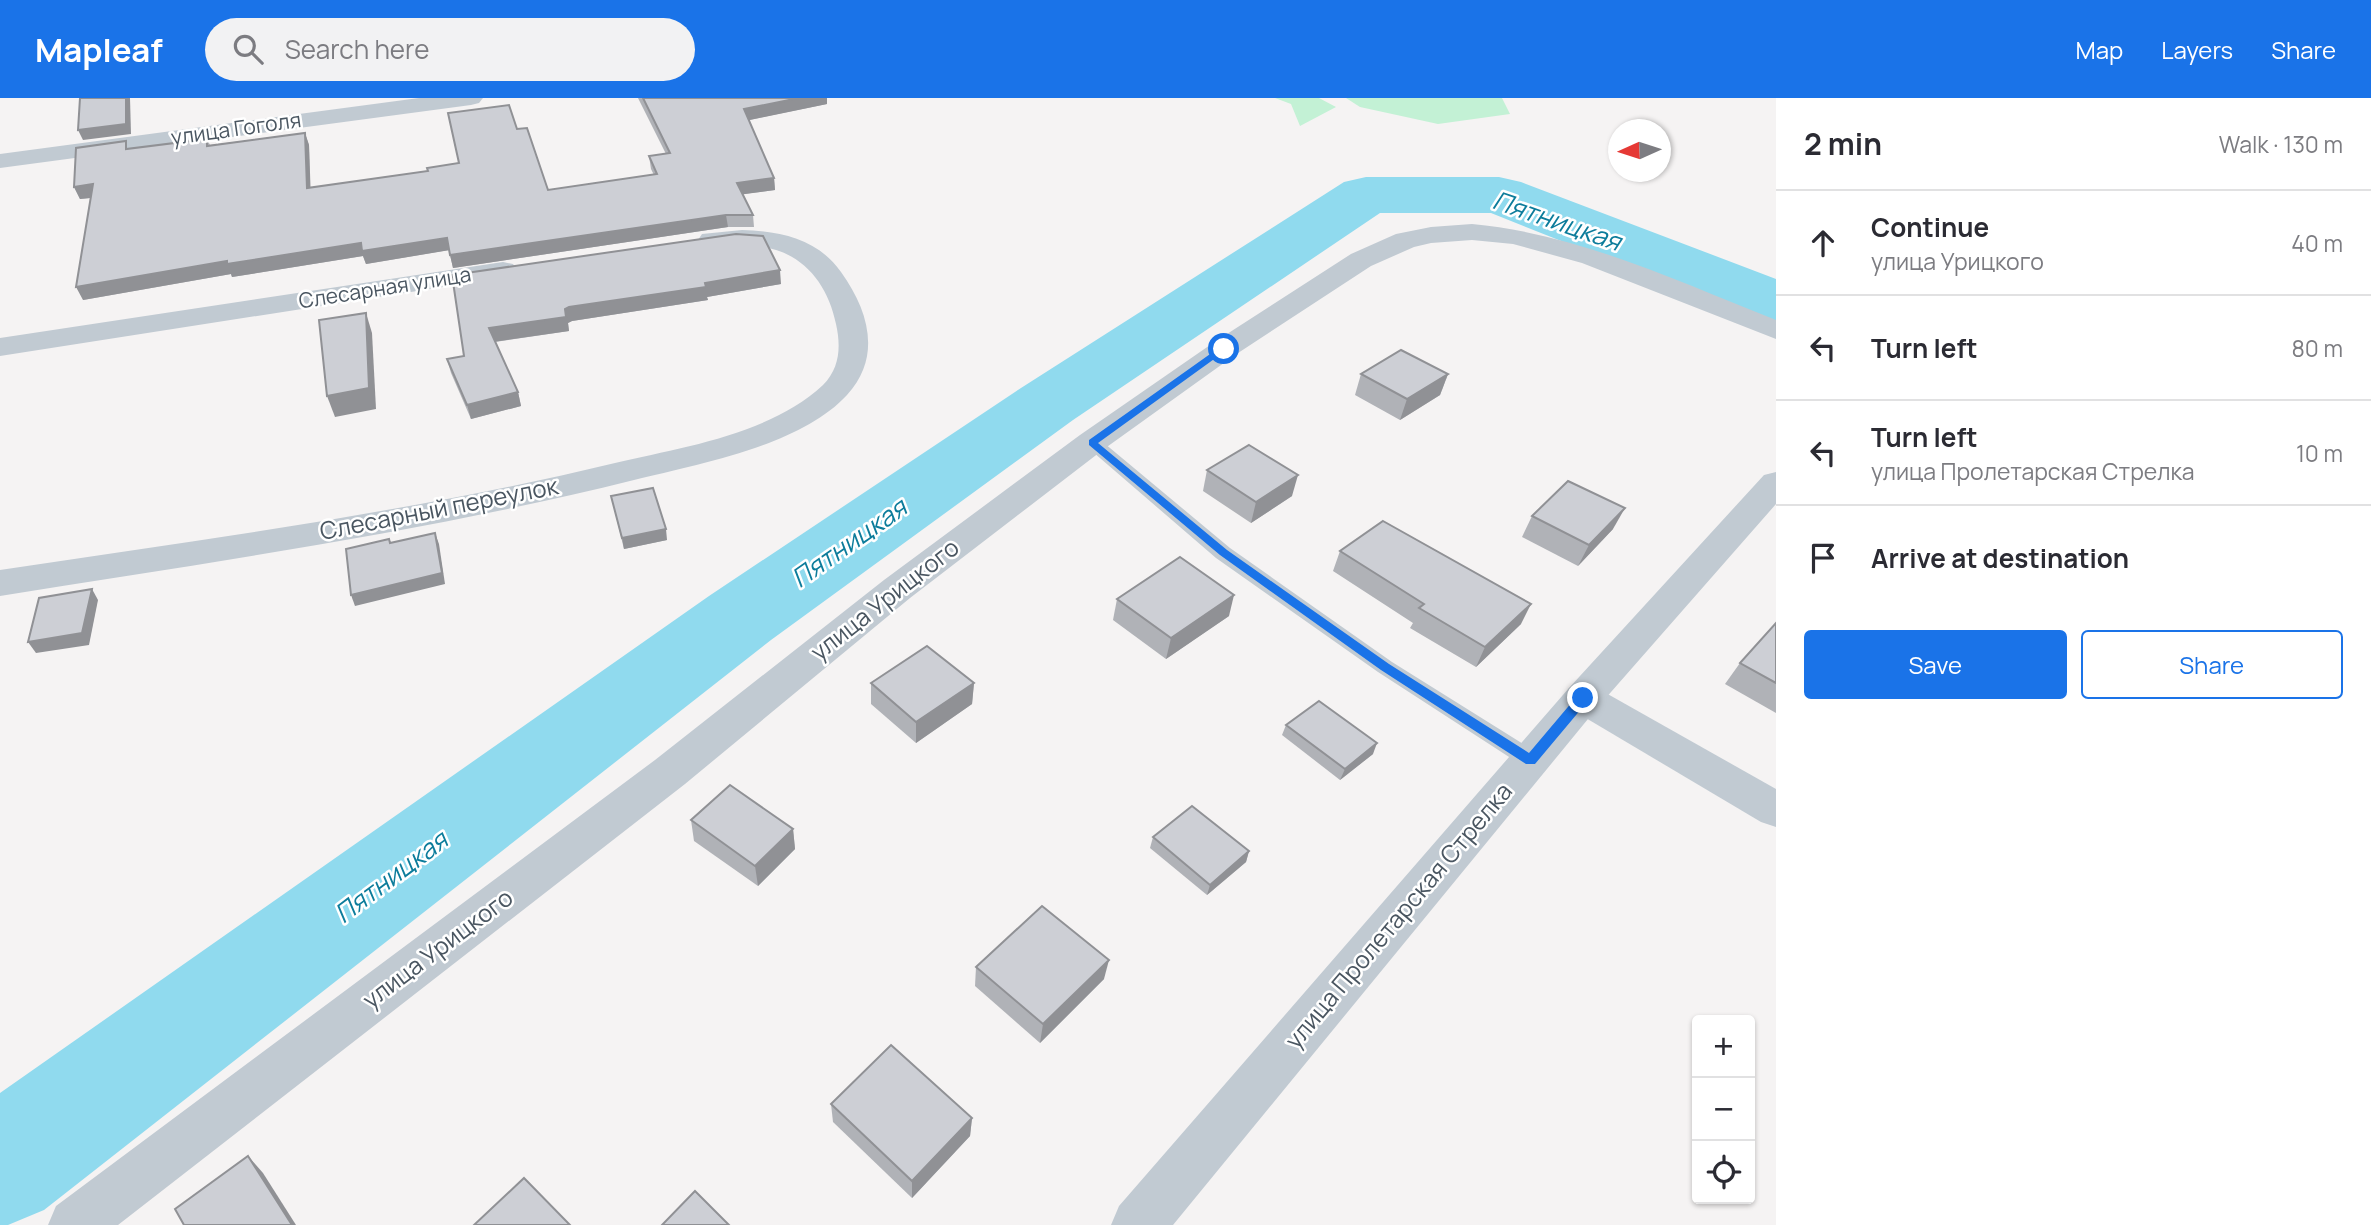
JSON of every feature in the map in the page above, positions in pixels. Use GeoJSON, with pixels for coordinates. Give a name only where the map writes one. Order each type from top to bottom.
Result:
{"type":"FeatureCollection","features":[{"type":"Feature","properties":{"kind":"street","name":"улица Гоголя"},"geometry":{"type":"LineString","coordinates":[[0,160],[471,98]]}},
{"type":"Feature","properties":{"kind":"street","name":"улица Урицкого"},"geometry":{"type":"LineString","coordinates":[[75,1225],[670,772],[897,589],[1092,442],[1335,275],[1381,249],[1431,235],[1491,233],[1563,247],[1776,330]]}},
{"type":"Feature","properties":{"kind":"street","name":"Слесарный переулок"},"geometry":{"type":"LineString","coordinates":[[0,583],[430,514],[616,474],[729,444],[800,415],[835,390],[851,368],[854,351],[852,329],[826,271],[812,255],[794,245],[747,237],[690,242]]}},
{"type":"Feature","properties":{"kind":"street","name":"Слесарная улица"},"geometry":{"type":"LineString","coordinates":[[0,347],[524,267]]}},
{"type":"Feature","properties":{"kind":"street","name":"улица Пролетарская Стрелка"},"geometry":{"type":"LineString","coordinates":[[1138,1225],[1583,698],[1776,484]]}},
{"type":"Feature","properties":{"kind":"street"},"geometry":{"type":"LineString","coordinates":[[1583,698],[1776,810]]}},
{"type":"Feature","properties":{"kind":"lane"},"geometry":{"type":"LineString","coordinates":[[1092,442],[1234,560],[1385,667],[1531,760]]}},
{"type":"Feature","properties":{"kind":"green space"},"geometry":{"type":"Polygon","coordinates":[[[1275,98],[1319,98],[1336,107],[1300,126],[1291,104],[1275,98]]]}},
{"type":"Feature","properties":{"kind":"green space"},"geometry":{"type":"Polygon","coordinates":[[[1346,98],[1502,98],[1510,114],[1438,124],[1360,107],[1346,98]]]}},
{"type":"Feature","properties":{"kind":"building"},"geometry":{"type":"Polygon","coordinates":[[[80,98],[126,98],[126,124],[78,130],[80,98]]]}},
{"type":"Feature","properties":{"kind":"building"},"geometry":{"type":"Polygon","coordinates":[[[643,98],[799,98],[744,109],[774,178],[737,183],[753,215],[726,215],[450,255],[447,238],[362,251],[361,243],[227,264],[227,261],[76,287],[93,184],[74,187],[76,148],[126,141],[126,149],[207,139],[207,146],[305,133],[307,188],[428,171],[427,168],[459,163],[448,113],[509,105],[517,129],[527,128],[548,190],[657,174],[649,156],[670,153],[643,98]]]}},
{"type":"Feature","properties":{"kind":"building"},"geometry":{"type":"Polygon","coordinates":[[[736,234],[763,236],[780,270],[705,283],[706,287],[569,307],[565,309],[566,317],[489,328],[518,392],[467,405],[447,359],[464,356],[452,275],[736,234]]]}},
{"type":"Feature","properties":{"kind":"building"},"geometry":{"type":"Polygon","coordinates":[[[366,313],[369,388],[327,396],[319,320],[366,313]]]}},
{"type":"Feature","properties":{"kind":"building"},"geometry":{"type":"Polygon","coordinates":[[[1401,350],[1448,374],[1407,399],[1361,374],[1401,350]]]}},
{"type":"Feature","properties":{"kind":"building"},"geometry":{"type":"Polygon","coordinates":[[[1249,445],[1298,475],[1256,502],[1207,470],[1249,445]]]}},
{"type":"Feature","properties":{"kind":"building"},"geometry":{"type":"Polygon","coordinates":[[[1568,481],[1625,508],[1589,545],[1532,516],[1568,481]]]}},
{"type":"Feature","properties":{"kind":"building"},"geometry":{"type":"Polygon","coordinates":[[[653,488],[666,529],[622,538],[611,496],[653,488]]]}},
{"type":"Feature","properties":{"kind":"building"},"geometry":{"type":"Polygon","coordinates":[[[1383,521],[1531,604],[1485,647],[1419,608],[1424,604],[1340,551],[1383,521]]]}},
{"type":"Feature","properties":{"kind":"building"},"geometry":{"type":"Polygon","coordinates":[[[435,533],[442,573],[351,595],[346,549],[389,539],[390,543],[435,533]]]}},
{"type":"Feature","properties":{"kind":"building"},"geometry":{"type":"Polygon","coordinates":[[[1180,557],[1234,595],[1171,638],[1117,599],[1180,557]]]}},
{"type":"Feature","properties":{"kind":"building"},"geometry":{"type":"Polygon","coordinates":[[[92,589],[82,633],[28,642],[39,598],[92,589]]]}},
{"type":"Feature","properties":{"kind":"building"},"geometry":{"type":"Polygon","coordinates":[[[1776,623],[1776,683],[1740,663],[1776,623]]]}},
{"type":"Feature","properties":{"kind":"building"},"geometry":{"type":"Polygon","coordinates":[[[927,646],[974,683],[916,722],[871,683],[927,646]]]}},
{"type":"Feature","properties":{"kind":"building"},"geometry":{"type":"Polygon","coordinates":[[[1319,701],[1377,743],[1345,769],[1286,725],[1319,701]]]}},
{"type":"Feature","properties":{"kind":"building"},"geometry":{"type":"Polygon","coordinates":[[[730,785],[793,829],[755,866],[691,820],[730,785]]]}},
{"type":"Feature","properties":{"kind":"building"},"geometry":{"type":"Polygon","coordinates":[[[1192,806],[1249,851],[1210,885],[1153,837],[1192,806]]]}},
{"type":"Feature","properties":{"kind":"building"},"geometry":{"type":"Polygon","coordinates":[[[1042,906],[1109,960],[1043,1024],[976,967],[1042,906]]]}},
{"type":"Feature","properties":{"kind":"building"},"geometry":{"type":"Polygon","coordinates":[[[891,1045],[972,1118],[912,1181],[831,1104],[891,1045]]]}},
{"type":"Feature","properties":{"kind":"building"},"geometry":{"type":"Polygon","coordinates":[[[248,1156],[292,1225],[184,1225],[175,1209],[248,1156]]]}},
{"type":"Feature","properties":{"kind":"building"},"geometry":{"type":"Polygon","coordinates":[[[524,1178],[570,1225],[474,1225],[524,1178]]]}},
{"type":"Feature","properties":{"kind":"building"},"geometry":{"type":"Polygon","coordinates":[[[695,1191],[729,1225],[662,1225],[695,1191]]]}},
{"type":"Feature","properties":{"kind":"waterway","name":"Пятницкая"},"geometry":{"type":"LineString","coordinates":[[0,1167],[740,618],[1047,404],[1366,195],[1499,195],[1776,303]]}},
{"type":"Feature","properties":{"kind":"route"},"geometry":{"type":"LineString","coordinates":[[1224,349],[1092,442],[1223,553],[1385,667],[1531,760],[1583,698]]}}]}
